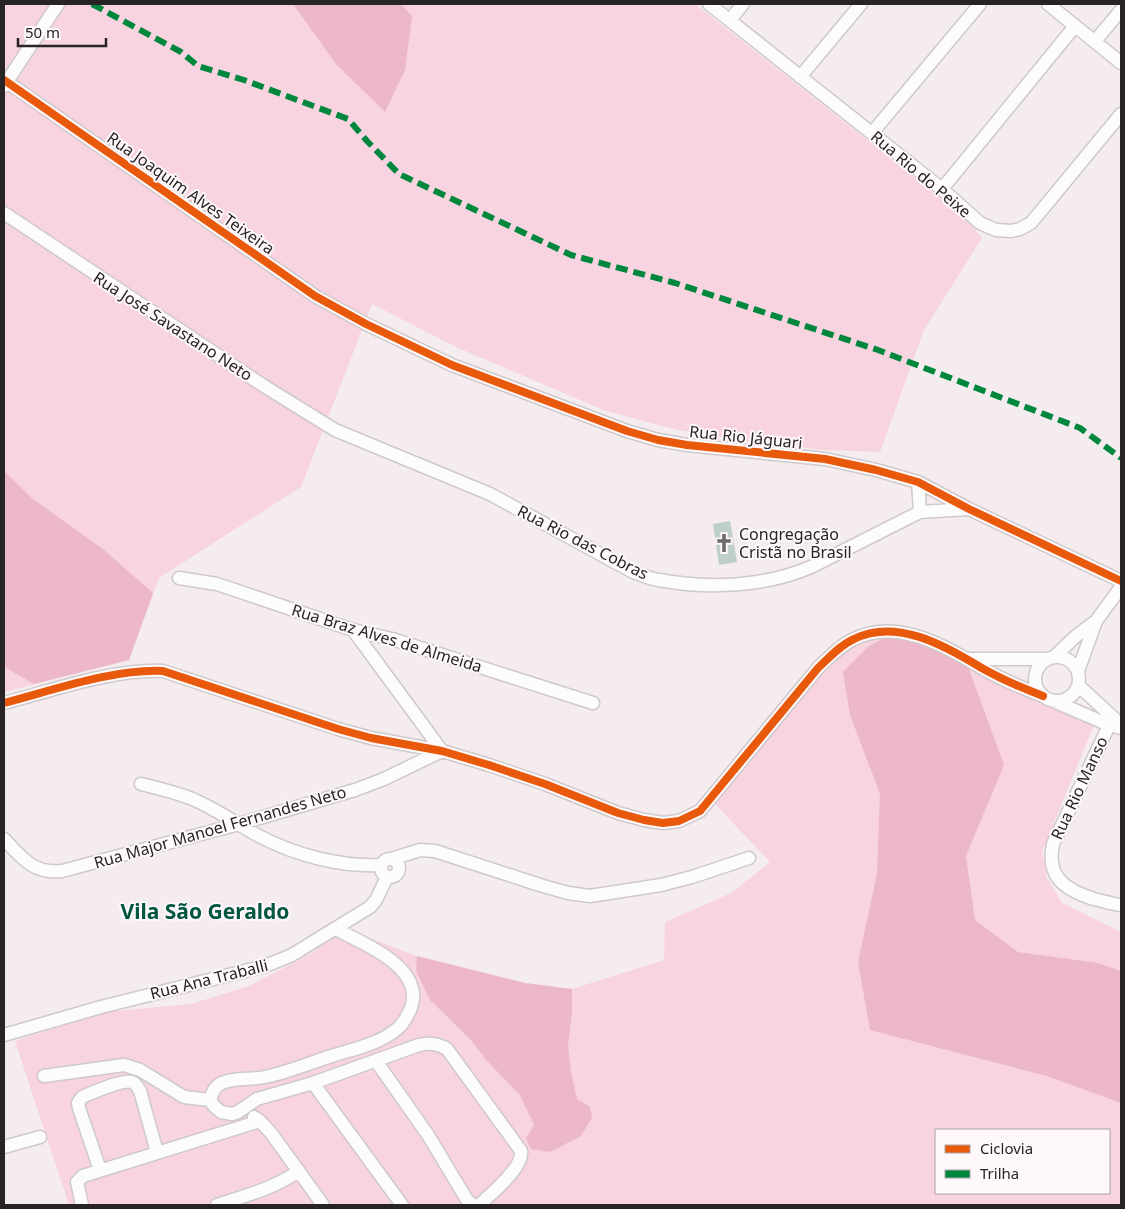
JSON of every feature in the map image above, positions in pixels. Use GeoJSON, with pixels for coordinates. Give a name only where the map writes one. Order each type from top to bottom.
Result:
{"type":"FeatureCollection","features":[{"type":"Feature","properties":{"kind":"street"},"geometry":{"type":"LineString","coordinates":[[5,82],[58,4]]}},
{"type":"Feature","properties":{"kind":"street","name":"Rua Rio do Peixe"},"geometry":{"type":"LineString","coordinates":[[709,4],[942,189],[980,223],[996,230],[1011,231],[1031,223],[1121,114]]}},
{"type":"Feature","properties":{"kind":"street"},"geometry":{"type":"LineString","coordinates":[[730,20],[744,4]]}},
{"type":"Feature","properties":{"kind":"street"},"geometry":{"type":"LineString","coordinates":[[800,77],[861,4]]}},
{"type":"Feature","properties":{"kind":"street"},"geometry":{"type":"LineString","coordinates":[[872,133],[980,4]]}},
{"type":"Feature","properties":{"kind":"street"},"geometry":{"type":"LineString","coordinates":[[1048,4],[1121,64]]}},
{"type":"Feature","properties":{"kind":"street"},"geometry":{"type":"LineString","coordinates":[[1095,41],[1121,10]]}},
{"type":"Feature","properties":{"kind":"street"},"geometry":{"type":"LineString","coordinates":[[942,189],[1076,26]]}},
{"type":"Feature","properties":{"kind":"street","name":"Rua Joaquim Alves Teixeira"},"geometry":{"type":"LineString","coordinates":[[5,82],[315,296],[366,324]]}},
{"type":"Feature","properties":{"kind":"street","name":"Rua José Savastano Neto"},"geometry":{"type":"LineString","coordinates":[[4,213],[257,381],[345,435]]}},
{"type":"Feature","properties":{"kind":"street","name":"Rua Rio Jáguari"},"geometry":{"type":"LineString","coordinates":[[366,324],[452,364],[627,431],[658,440],[687,445],[825,459],[876,470],[918,482],[969,509],[1121,581]]}},
{"type":"Feature","properties":{"kind":"street","name":"Rua Rio das Cobras"},"geometry":{"type":"LineString","coordinates":[[345,435],[490,494],[633,572],[658,580],[709,585],[741,584],[770,580],[795,574],[920,512],[969,509]]}},
{"type":"Feature","properties":{"kind":"street"},"geometry":{"type":"LineString","coordinates":[[918,482],[920,512]]}},
{"type":"Feature","properties":{"kind":"street","name":"Rua Braz Alves de Almeida"},"geometry":{"type":"LineString","coordinates":[[179,578],[217,584],[353,630],[392,639],[593,703]]}},
{"type":"Feature","properties":{"kind":"street"},"geometry":{"type":"LineString","coordinates":[[1078,671],[1096,622],[1121,587]]}},
{"type":"Feature","properties":{"kind":"street"},"geometry":{"type":"LineString","coordinates":[[1042,696],[1038,691],[1034,676],[1041,663],[1096,622]]}},
{"type":"Feature","properties":{"kind":"street"},"geometry":{"type":"LineString","coordinates":[[353,630],[442,751]]}},
{"type":"Feature","properties":{"kind":"street"},"geometry":{"type":"LineString","coordinates":[[4,703],[114,675],[141,670],[164,671],[338,729],[371,738],[442,751],[545,784],[618,813],[663,823],[680,821],[700,811],[818,668],[835,652],[854,639],[871,633],[903,632],[924,639],[969,659],[981,667],[1049,700],[1116,724]]}},
{"type":"Feature","properties":{"kind":"street"},"geometry":{"type":"LineString","coordinates":[[969,659],[1062,657],[1069,660],[1078,671],[1080,678],[1079,686],[1070,698],[1056,702]]}},
{"type":"Feature","properties":{"kind":"street"},"geometry":{"type":"LineString","coordinates":[[1079,686],[1116,724]]}},
{"type":"Feature","properties":{"kind":"street","name":"Rua Rio Manso"},"geometry":{"type":"LineString","coordinates":[[1116,724],[1052,844],[1050,857],[1052,868],[1067,888],[1078,894],[1121,905]]}},
{"type":"Feature","properties":{"kind":"street","name":"Rua Major Manoel Fernandes Neto"},"geometry":{"type":"LineString","coordinates":[[4,839],[24,861],[34,867],[51,872],[62,871],[239,824],[355,790],[384,779],[442,751]]}},
{"type":"Feature","properties":{"kind":"street"},"geometry":{"type":"LineString","coordinates":[[141,784],[197,801],[274,843],[322,859],[360,866],[389,867]]}},
{"type":"Feature","properties":{"kind":"street","name":"Rua Ana Traballi"},"geometry":{"type":"LineString","coordinates":[[4,1035],[101,1007],[265,966],[292,955],[370,906],[376,900],[389,867],[415,852],[435,851],[543,886],[568,893],[590,896],[661,885],[692,877],[748,858]]}},
{"type":"Feature","properties":{"kind":"street"},"geometry":{"type":"LineString","coordinates":[[210,1100],[220,1084],[232,1080],[264,1077],[285,1072],[374,1042],[398,1028],[407,1016],[412,1003],[413,993],[407,976],[381,953],[335,929]]}},
{"type":"Feature","properties":{"kind":"street"},"geometry":{"type":"LineString","coordinates":[[210,1100],[214,1106],[227,1114],[238,1112],[257,1099],[313,1083],[426,1044],[436,1044],[447,1049],[518,1146],[522,1157],[518,1166],[479,1205]]}},
{"type":"Feature","properties":{"kind":"street"},"geometry":{"type":"LineString","coordinates":[[376,1061],[428,1135],[468,1200],[473,1205]]}},
{"type":"Feature","properties":{"kind":"street"},"geometry":{"type":"LineString","coordinates":[[44,1076],[124,1065],[140,1070],[184,1098],[210,1100]]}},
{"type":"Feature","properties":{"kind":"street"},"geometry":{"type":"LineString","coordinates":[[100,1170],[78,1103],[82,1097],[120,1083],[130,1082],[137,1085],[157,1152]]}},
{"type":"Feature","properties":{"kind":"street"},"geometry":{"type":"LineString","coordinates":[[313,1083],[402,1205]]}},
{"type":"Feature","properties":{"kind":"street"},"geometry":{"type":"LineString","coordinates":[[243,1109],[260,1121],[323,1205]]}},
{"type":"Feature","properties":{"kind":"street"},"geometry":{"type":"LineString","coordinates":[[82,1205],[77,1185],[78,1179],[83,1176],[260,1121]]}},
{"type":"Feature","properties":{"kind":"street"},"geometry":{"type":"LineString","coordinates":[[4,1147],[40,1137]]}},
{"type":"Feature","properties":{"kind":"street"},"geometry":{"type":"LineString","coordinates":[[217,1205],[273,1187],[299,1171]]}},
{"type":"Feature","properties":{"kind":"shaded area"},"geometry":{"type":"Polygon","coordinates":[[[4,4],[695,4],[966,218],[982,238],[924,330],[880,452],[825,450],[751,442],[678,430],[606,411],[456,347],[372,304],[301,487],[159,578],[129,660],[4,692],[4,4]]]}},
{"type":"Feature","properties":{"kind":"shaded area"},"geometry":{"type":"Polygon","coordinates":[[[293,4],[401,4],[412,16],[405,70],[385,112],[336,64],[293,4]]]}},
{"type":"Feature","properties":{"kind":"shaded area"},"geometry":{"type":"Polygon","coordinates":[[[4,471],[33,499],[104,550],[153,593],[129,660],[34,684],[4,667],[4,471]]]}},
{"type":"Feature","properties":{"kind":"shaded area"},"geometry":{"type":"Polygon","coordinates":[[[896,632],[966,661],[1004,765],[966,856],[975,920],[1018,952],[1098,963],[1121,971],[1121,1103],[1047,1076],[870,1030],[858,962],[877,874],[880,794],[850,715],[843,672],[869,646],[896,632]]]}},
{"type":"Feature","properties":{"kind":"shaded area"},"geometry":{"type":"Polygon","coordinates":[[[887,635],[929,643],[1094,725],[1042,852],[1047,878],[1062,903],[1121,932],[1121,1205],[69,1205],[15,1041],[104,1012],[191,1004],[249,986],[312,953],[343,928],[417,956],[525,983],[572,989],[664,960],[665,922],[731,893],[770,862],[715,804],[826,665],[853,645],[887,635]]]}},
{"type":"Feature","properties":{"kind":"shaded area"},"geometry":{"type":"Polygon","coordinates":[[[417,956],[525,983],[572,989],[572,1013],[568,1046],[571,1072],[577,1099],[590,1107],[592,1118],[581,1136],[550,1152],[531,1149],[526,1138],[534,1125],[520,1095],[488,1062],[470,1039],[430,1000],[416,971],[417,956]]]}},
{"type":"Feature","properties":{"kind":"building","name":"Congregação Cristã no Brasil"},"geometry":{"type":"Polygon","coordinates":[[[730,521],[737,562],[719,565],[713,524],[730,521]]]}},
{"type":"Feature","properties":{"kind":"marked path"},"geometry":{"type":"LineString","coordinates":[[92,4],[181,52],[198,66],[244,80],[348,119],[399,174],[571,255],[675,283],[878,350],[1080,428],[1121,458]]}},
{"type":"Feature","properties":{"kind":"cycle path"},"geometry":{"type":"LineString","coordinates":[[4,80],[315,296],[366,324],[452,365],[627,431],[658,440],[687,445],[825,459],[876,470],[918,482],[969,509],[1121,581]]}},
{"type":"Feature","properties":{"kind":"cycle path"},"geometry":{"type":"LineString","coordinates":[[4,703],[103,677],[124,673],[163,671],[338,729],[371,738],[442,751],[489,765],[545,784],[618,813],[663,823],[679,821],[700,811],[818,668],[844,645],[870,633],[886,631],[919,637],[951,650],[987,671],[1043,696]]}},
{"type":"Feature","properties":{"kind":"place","name":"Congregação Cristã no Brasil"},"geometry":{"type":"Point","coordinates":[724,543]}},
{"type":"Feature","properties":{"kind":"district","name":"Vila São Geraldo"},"geometry":{"type":"Point","coordinates":[205,912]}}]}
